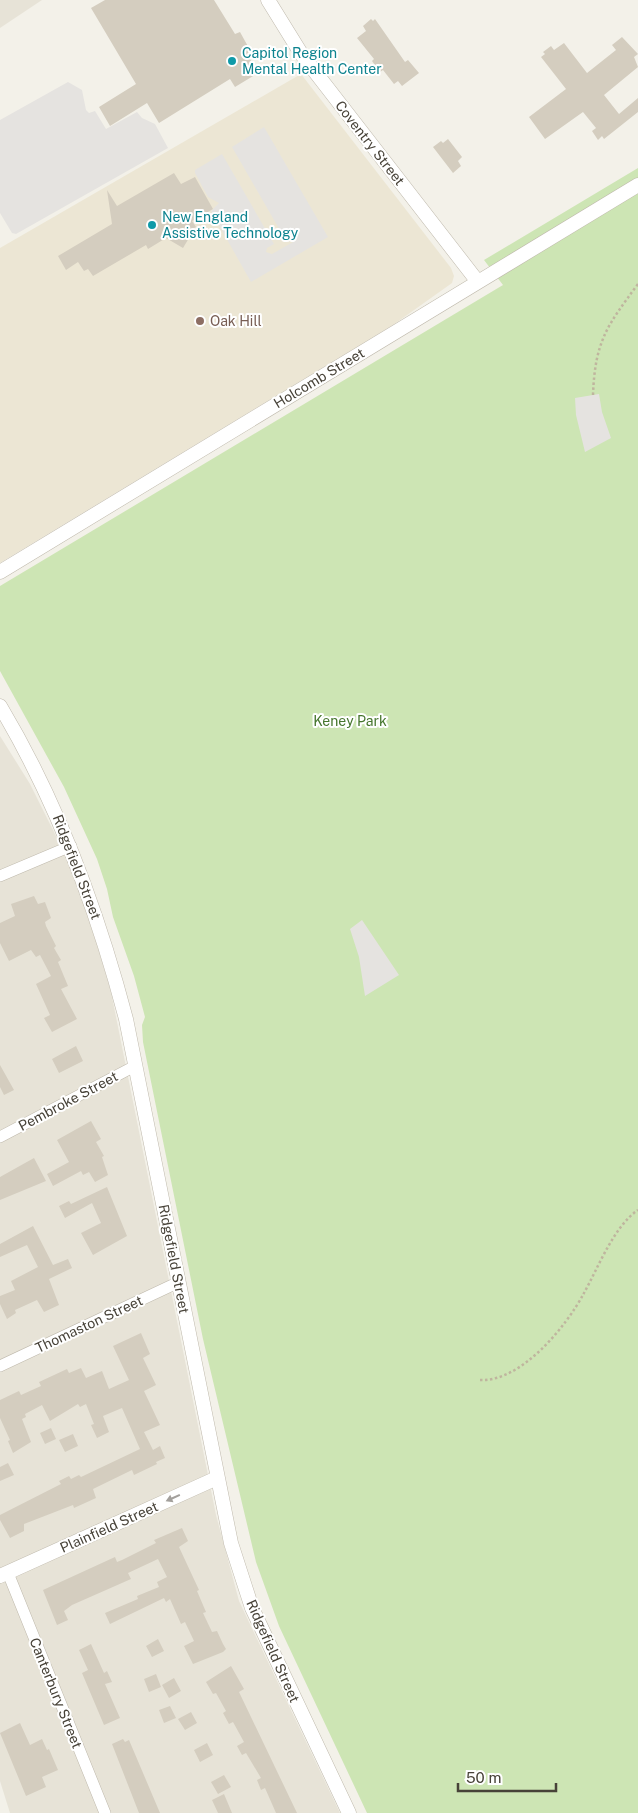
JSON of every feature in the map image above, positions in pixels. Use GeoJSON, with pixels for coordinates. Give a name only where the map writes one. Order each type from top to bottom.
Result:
{"type":"FeatureCollection","features":[{"type":"Feature","properties":{"kind":"street","name":"Coventry Street"},"geometry":{"type":"LineString","coordinates":[[268,0],[302,55],[478,282]]}},
{"type":"Feature","properties":{"kind":"street","name":"Holcomb Street"},"geometry":{"type":"LineString","coordinates":[[0,572],[638,185]]}},
{"type":"Feature","properties":{"kind":"street","name":"Ridgefield Street"},"geometry":{"type":"LineString","coordinates":[[0,706],[35,768],[70,846],[108,951],[136,1066],[231,1543],[252,1608],[349,1813]]}},
{"type":"Feature","properties":{"kind":"street"},"geometry":{"type":"LineString","coordinates":[[0,876],[70,846]]}},
{"type":"Feature","properties":{"kind":"street","name":"Pembroke Street"},"geometry":{"type":"LineString","coordinates":[[0,1137],[136,1066]]}},
{"type":"Feature","properties":{"kind":"street","name":"Thomaston Street"},"geometry":{"type":"LineString","coordinates":[[0,1366],[178,1282]]}},
{"type":"Feature","properties":{"kind":"street","name":"Plainfield Street"},"geometry":{"type":"LineString","coordinates":[[4,1574],[217,1478]]}},
{"type":"Feature","properties":{"kind":"street","name":"Canterbury Street"},"geometry":{"type":"LineString","coordinates":[[4,1574],[105,1813]]}},
{"type":"Feature","properties":{"kind":"path"},"geometry":{"type":"LineString","coordinates":[[593,394],[594,364],[601,340],[616,314],[638,284]]}},
{"type":"Feature","properties":{"kind":"path"},"geometry":{"type":"LineString","coordinates":[[480,1380],[490,1381],[501,1378],[529,1362],[563,1325],[583,1296],[618,1232],[632,1214],[638,1210]]}},
{"type":"Feature","properties":{"kind":"shaded area"},"geometry":{"type":"Polygon","coordinates":[[[0,0],[42,0],[0,28],[0,0]]]}},
{"type":"Feature","properties":{"kind":"shaded area","name":"Oak Hill"},"geometry":{"type":"Polygon","coordinates":[[[301,74],[451,268],[454,276],[452,283],[393,325],[0,563],[0,248],[301,74]]]}},
{"type":"Feature","properties":{"kind":"shaded area"},"geometry":{"type":"Polygon","coordinates":[[[68,82],[82,90],[86,110],[89,113],[95,111],[106,129],[137,112],[142,118],[155,124],[168,148],[16,234],[12,233],[0,213],[0,120],[68,82]]]}},
{"type":"Feature","properties":{"kind":"shaded area"},"geometry":{"type":"Polygon","coordinates":[[[264,127],[328,237],[251,282],[211,211],[219,203],[208,197],[195,170],[222,154],[274,244],[267,248],[266,252],[272,254],[295,241],[297,237],[295,234],[285,239],[232,147],[264,127]]]}},
{"type":"Feature","properties":{"kind":"shaded area"},"geometry":{"type":"Polygon","coordinates":[[[599,394],[602,412],[611,438],[585,452],[576,415],[575,398],[599,394]]]}},
{"type":"Feature","properties":{"kind":"shaded area"},"geometry":{"type":"Polygon","coordinates":[[[0,736],[30,784],[71,866],[111,992],[216,1515],[239,1601],[340,1813],[10,1813],[0,1781],[0,736]]]}},
{"type":"Feature","properties":{"kind":"shaded area"},"geometry":{"type":"Polygon","coordinates":[[[362,920],[399,975],[365,996],[359,957],[350,929],[362,920]]]}},
{"type":"Feature","properties":{"kind":"green space","name":"Keney Park"},"geometry":{"type":"Polygon","coordinates":[[[638,168],[638,1813],[367,1813],[279,1626],[256,1562],[203,1339],[143,1042],[142,1025],[145,1017],[134,976],[113,917],[107,889],[97,859],[64,787],[0,671],[0,586],[503,285],[484,260],[638,168]]]}},
{"type":"Feature","properties":{"kind":"building","name":"Capitol Region Mental Health Center"},"geometry":{"type":"Polygon","coordinates":[[[105,0],[214,0],[235,34],[240,32],[250,50],[247,54],[258,73],[235,87],[230,79],[159,123],[147,103],[110,126],[99,107],[136,84],[91,8],[105,0]]]}},
{"type":"Feature","properties":{"kind":"building"},"geometry":{"type":"Polygon","coordinates":[[[371,19],[373,21],[375,19],[405,62],[408,60],[419,73],[402,86],[398,81],[394,84],[383,70],[380,72],[372,61],[374,59],[357,38],[366,31],[363,26],[371,19]]]}},
{"type":"Feature","properties":{"kind":"building"},"geometry":{"type":"Polygon","coordinates":[[[622,37],[638,54],[634,57],[638,67],[604,95],[619,114],[638,98],[638,112],[604,139],[602,136],[598,140],[592,131],[596,128],[583,112],[545,139],[529,117],[566,89],[541,57],[545,54],[543,52],[551,46],[554,50],[564,43],[587,73],[616,50],[612,45],[622,37]]]}},
{"type":"Feature","properties":{"kind":"building"},"geometry":{"type":"Polygon","coordinates":[[[448,139],[462,157],[458,161],[461,166],[453,173],[433,147],[441,141],[443,143],[448,139]]]}},
{"type":"Feature","properties":{"kind":"building","name":"New England Assistive Technology"},"geometry":{"type":"Polygon","coordinates":[[[174,173],[181,184],[195,177],[213,209],[192,221],[196,227],[182,235],[189,238],[183,248],[166,238],[148,249],[146,245],[93,276],[88,269],[84,271],[78,262],[66,270],[58,256],[112,224],[107,190],[117,206],[174,173]]]}},
{"type":"Feature","properties":{"kind":"building"},"geometry":{"type":"Polygon","coordinates":[[[34,896],[38,904],[45,902],[51,918],[45,922],[46,926],[56,946],[54,948],[61,960],[58,962],[68,986],[61,989],[77,1019],[52,1032],[44,1018],[50,1015],[36,984],[51,976],[40,955],[36,957],[31,950],[9,961],[0,943],[0,923],[15,916],[11,904],[34,896]]]}},
{"type":"Feature","properties":{"kind":"building"},"geometry":{"type":"Polygon","coordinates":[[[76,1046],[83,1061],[59,1073],[52,1059],[76,1046]]]}},
{"type":"Feature","properties":{"kind":"building"},"geometry":{"type":"Polygon","coordinates":[[[0,1065],[14,1090],[4,1095],[0,1087],[0,1065]]]}},
{"type":"Feature","properties":{"kind":"building"},"geometry":{"type":"Polygon","coordinates":[[[91,1121],[101,1139],[96,1142],[104,1156],[102,1157],[108,1175],[95,1182],[89,1172],[83,1175],[81,1171],[53,1186],[47,1174],[69,1162],[57,1140],[91,1121]]]}},
{"type":"Feature","properties":{"kind":"building"},"geometry":{"type":"Polygon","coordinates":[[[34,1158],[46,1181],[0,1200],[0,1177],[34,1158]]]}},
{"type":"Feature","properties":{"kind":"building"},"geometry":{"type":"Polygon","coordinates":[[[107,1187],[127,1236],[93,1255],[81,1233],[101,1223],[92,1203],[65,1218],[59,1206],[69,1201],[71,1204],[107,1187]]]}},
{"type":"Feature","properties":{"kind":"building"},"geometry":{"type":"Polygon","coordinates":[[[33,1226],[53,1265],[68,1259],[72,1268],[49,1279],[59,1305],[44,1312],[37,1300],[15,1310],[16,1313],[7,1319],[0,1304],[0,1296],[15,1290],[11,1281],[38,1267],[27,1245],[0,1257],[0,1244],[33,1226]]]}},
{"type":"Feature","properties":{"kind":"building"},"geometry":{"type":"Polygon","coordinates":[[[141,1333],[150,1354],[143,1358],[156,1385],[144,1391],[160,1425],[144,1432],[153,1450],[160,1446],[165,1458],[134,1475],[132,1470],[93,1489],[96,1498],[74,1508],[73,1505],[24,1524],[24,1531],[10,1538],[0,1520],[0,1515],[61,1484],[59,1481],[69,1476],[71,1479],[79,1475],[81,1477],[140,1449],[122,1408],[103,1416],[109,1432],[97,1438],[91,1425],[94,1424],[86,1404],[80,1407],[78,1404],[50,1421],[42,1405],[25,1414],[26,1417],[22,1419],[31,1442],[13,1453],[8,1441],[10,1440],[0,1418],[0,1400],[19,1391],[21,1395],[41,1386],[39,1382],[67,1369],[69,1373],[81,1368],[86,1378],[102,1371],[109,1389],[129,1380],[113,1346],[141,1333]]]}},
{"type":"Feature","properties":{"kind":"building"},"geometry":{"type":"Polygon","coordinates":[[[51,1428],[56,1439],[45,1444],[40,1433],[51,1428]]]}},
{"type":"Feature","properties":{"kind":"building"},"geometry":{"type":"Polygon","coordinates":[[[73,1434],[78,1446],[65,1452],[59,1440],[73,1434]]]}},
{"type":"Feature","properties":{"kind":"building"},"geometry":{"type":"Polygon","coordinates":[[[8,1463],[14,1475],[0,1481],[0,1467],[8,1463]]]}},
{"type":"Feature","properties":{"kind":"building"},"geometry":{"type":"Polygon","coordinates":[[[182,1528],[188,1541],[179,1547],[199,1590],[197,1591],[206,1612],[203,1613],[212,1632],[217,1631],[226,1649],[223,1652],[193,1664],[184,1646],[194,1641],[185,1622],[181,1624],[170,1599],[166,1602],[164,1598],[110,1624],[105,1613],[138,1599],[137,1596],[159,1587],[157,1582],[167,1577],[158,1559],[128,1573],[131,1579],[72,1605],[64,1611],[68,1620],[57,1625],[43,1590],[115,1557],[117,1562],[122,1560],[156,1543],[154,1540],[182,1528]]]}},
{"type":"Feature","properties":{"kind":"building"},"geometry":{"type":"Polygon","coordinates":[[[158,1639],[164,1651],[152,1657],[146,1646],[158,1639]]]}},
{"type":"Feature","properties":{"kind":"building"},"geometry":{"type":"Polygon","coordinates":[[[91,1644],[104,1673],[107,1671],[112,1682],[105,1684],[120,1718],[104,1725],[82,1673],[88,1670],[79,1650],[91,1644]]]}},
{"type":"Feature","properties":{"kind":"building"},"geometry":{"type":"Polygon","coordinates":[[[231,1666],[244,1689],[239,1692],[297,1813],[276,1813],[265,1788],[261,1790],[257,1780],[261,1778],[246,1753],[242,1755],[237,1746],[244,1742],[233,1722],[229,1724],[223,1713],[226,1711],[216,1693],[213,1694],[206,1682],[231,1666]]]}},
{"type":"Feature","properties":{"kind":"building"},"geometry":{"type":"Polygon","coordinates":[[[156,1674],[161,1687],[149,1692],[144,1679],[156,1674]]]}},
{"type":"Feature","properties":{"kind":"building"},"geometry":{"type":"Polygon","coordinates":[[[174,1678],[181,1691],[169,1698],[162,1685],[174,1678]]]}},
{"type":"Feature","properties":{"kind":"building"},"geometry":{"type":"Polygon","coordinates":[[[170,1706],[176,1718],[164,1723],[159,1710],[170,1706]]]}},
{"type":"Feature","properties":{"kind":"building"},"geometry":{"type":"Polygon","coordinates":[[[191,1712],[197,1723],[185,1730],[178,1719],[191,1712]]]}},
{"type":"Feature","properties":{"kind":"building"},"geometry":{"type":"Polygon","coordinates":[[[20,1723],[30,1745],[42,1739],[47,1750],[49,1749],[58,1770],[42,1777],[46,1787],[26,1796],[0,1733],[20,1723]]]}},
{"type":"Feature","properties":{"kind":"building"},"geometry":{"type":"Polygon","coordinates":[[[123,1739],[125,1742],[129,1740],[160,1813],[139,1813],[112,1744],[123,1739]]]}},
{"type":"Feature","properties":{"kind":"building"},"geometry":{"type":"Polygon","coordinates":[[[207,1743],[213,1755],[200,1762],[194,1750],[207,1743]]]}},
{"type":"Feature","properties":{"kind":"building"},"geometry":{"type":"Polygon","coordinates":[[[224,1775],[231,1787],[218,1794],[211,1782],[224,1775]]]}},
{"type":"Feature","properties":{"kind":"building"},"geometry":{"type":"Polygon","coordinates":[[[224,1794],[232,1813],[218,1813],[212,1800],[224,1794]]]}},
{"type":"Feature","properties":{"kind":"place","name":"Capitol Region Mental Health Center"},"geometry":{"type":"Point","coordinates":[232,61]}},
{"type":"Feature","properties":{"kind":"place","name":"New England Assistive Technology"},"geometry":{"type":"Point","coordinates":[152,225]}},
{"type":"Feature","properties":{"kind":"place","name":"Oak Hill"},"geometry":{"type":"Point","coordinates":[200,321]}}]}
